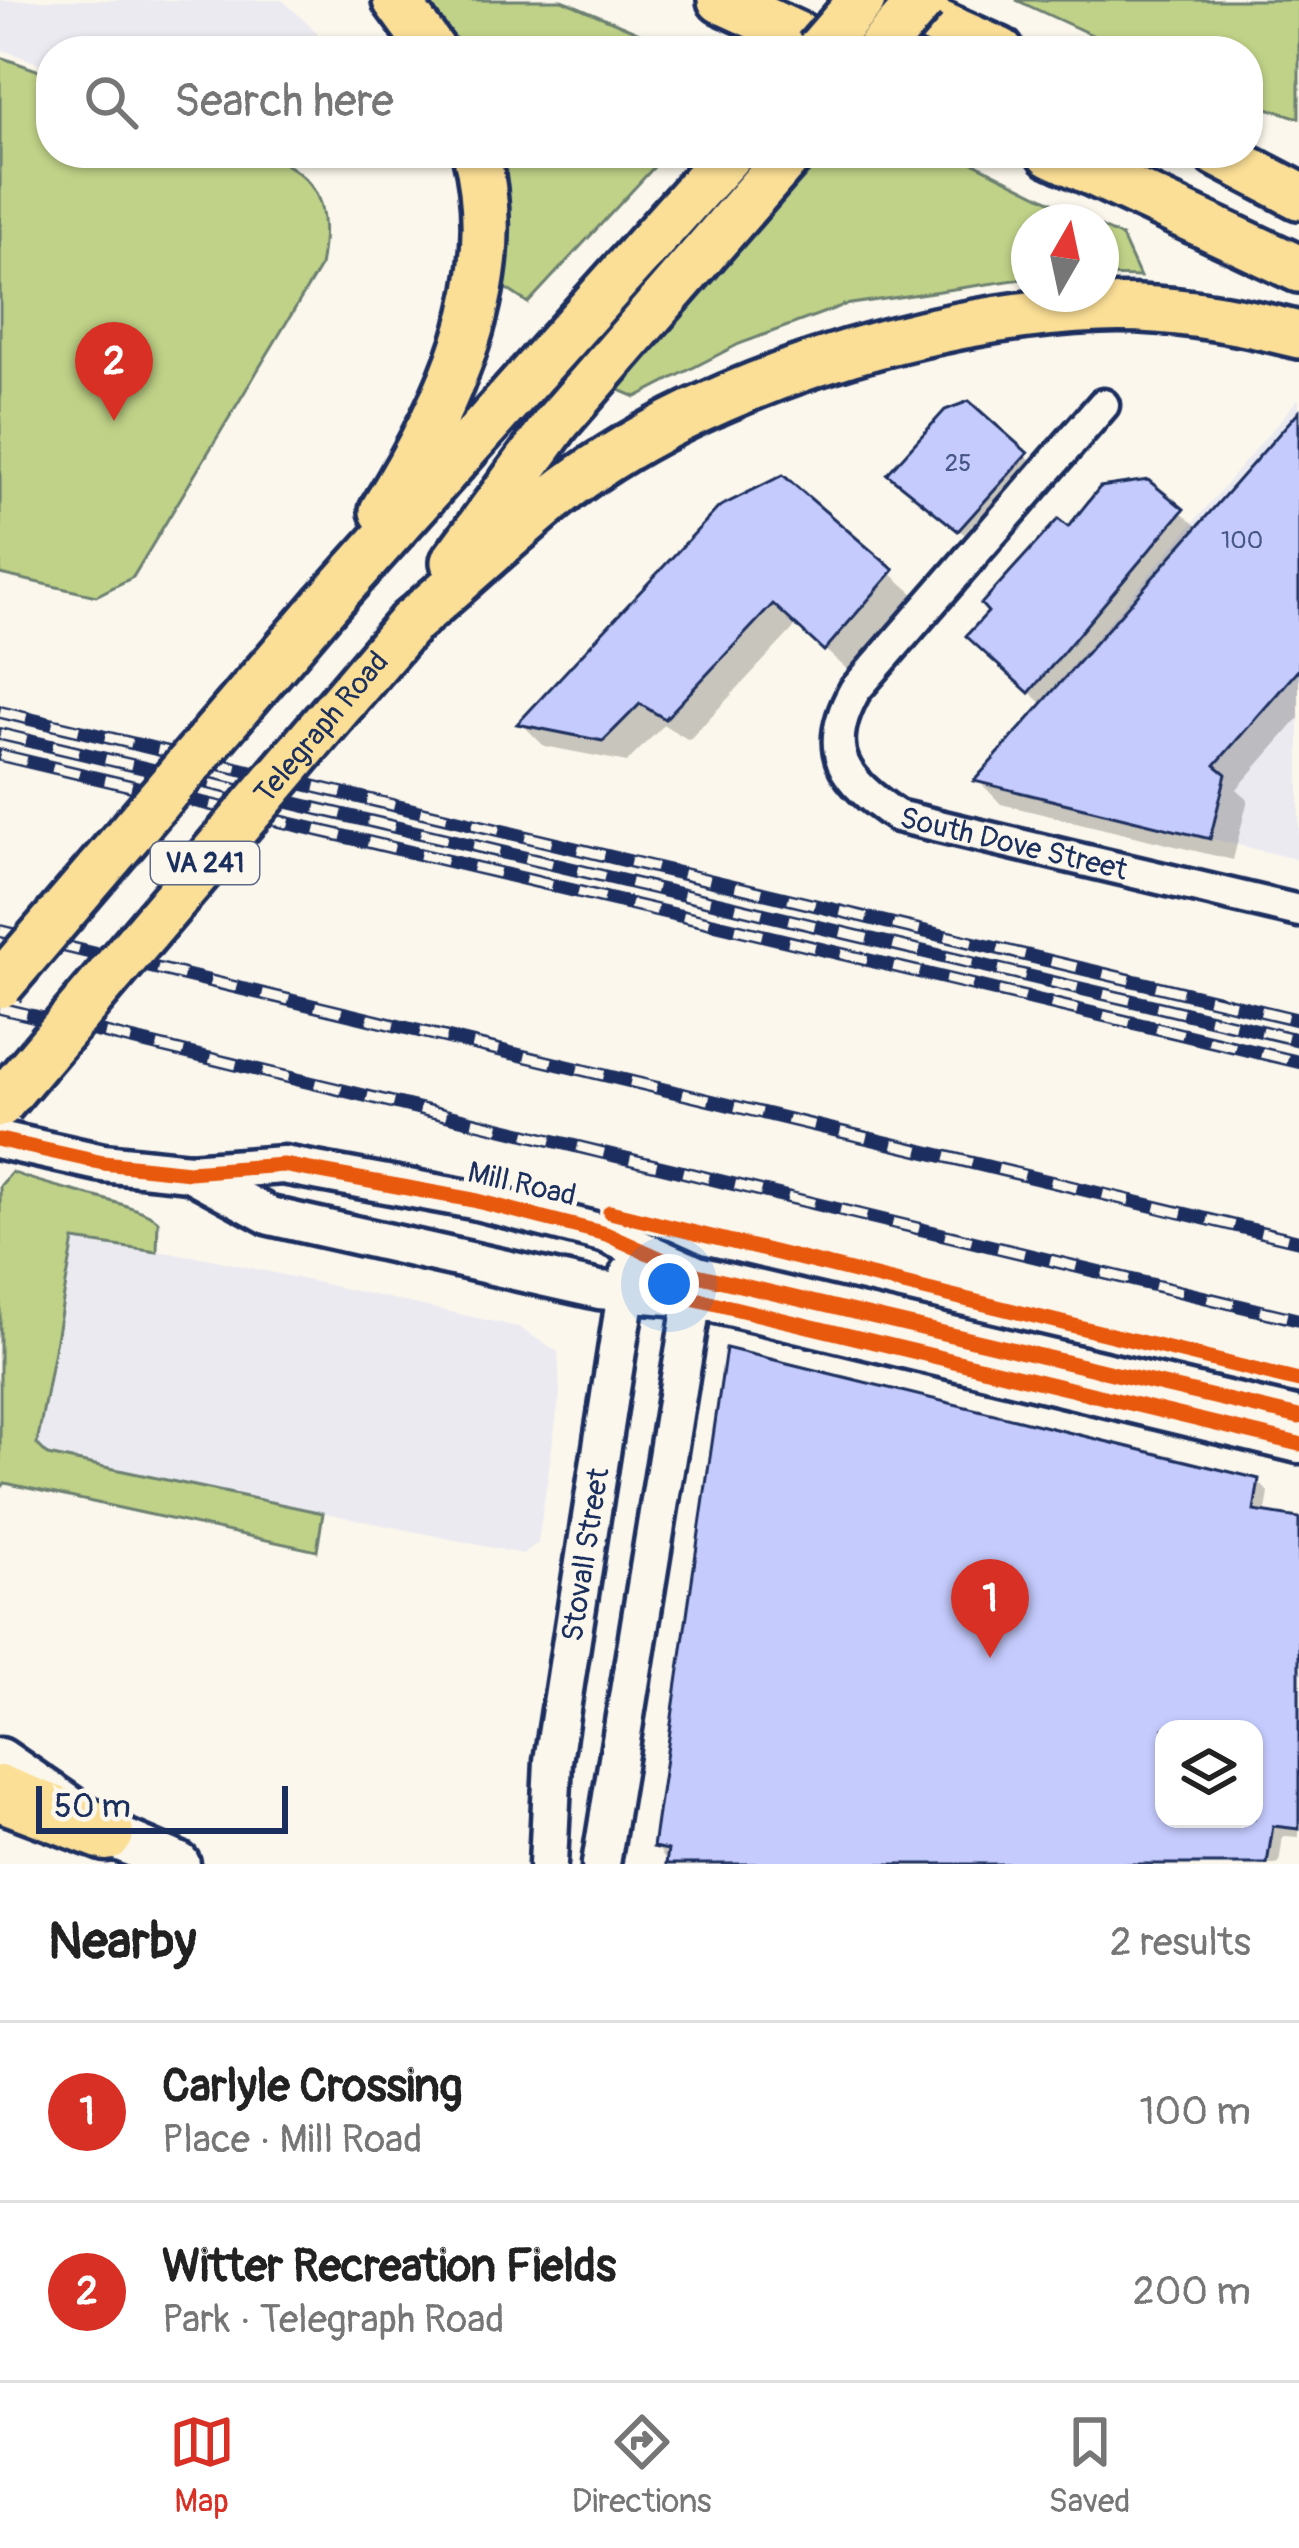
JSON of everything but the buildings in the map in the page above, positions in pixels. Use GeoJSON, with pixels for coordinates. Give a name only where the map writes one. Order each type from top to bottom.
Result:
{"type":"FeatureCollection","features":[{"type":"Feature","properties":{"kind":"highway"},"geometry":{"type":"LineString","coordinates":[[0,1793],[106,1833]]}},
{"type":"Feature","properties":{"kind":"main road"},"geometry":{"type":"LineString","coordinates":[[396,0],[422,36]]}},
{"type":"Feature","properties":{"kind":"main road"},"geometry":{"type":"LineString","coordinates":[[721,0],[799,36]]}},
{"type":"Feature","properties":{"kind":"main road"},"geometry":{"type":"LineString","coordinates":[[831,36],[862,0]]}},
{"type":"Feature","properties":{"kind":"main road"},"geometry":{"type":"LineString","coordinates":[[886,0],[966,36]]}},
{"type":"Feature","properties":{"kind":"main road"},"geometry":{"type":"LineString","coordinates":[[891,36],[922,0]]}},
{"type":"Feature","properties":{"kind":"main road"},"geometry":{"type":"LineString","coordinates":[[1263,149],[1299,158]]}},
{"type":"Feature","properties":{"kind":"main road"},"geometry":{"type":"LineString","coordinates":[[326,604],[422,448],[452,386],[479,287],[483,252],[477,168]]}},
{"type":"Feature","properties":{"kind":"main road"},"geometry":{"type":"LineString","coordinates":[[326,604],[717,168]]}},
{"type":"Feature","properties":{"kind":"main road"},"geometry":{"type":"LineString","coordinates":[[410,623],[557,422],[777,168]]}},
{"type":"Feature","properties":{"kind":"main road"},"geometry":{"type":"LineString","coordinates":[[1083,168],[1299,269]]}},
{"type":"Feature","properties":{"kind":"main road"},"geometry":{"type":"LineString","coordinates":[[1246,168],[1299,196]]}},
{"type":"Feature","properties":{"kind":"main road"},"geometry":{"type":"LineString","coordinates":[[410,623],[556,496],[615,458],[740,393],[828,360],[1003,317],[1104,308],[1172,312],[1299,335]]}},
{"type":"Feature","properties":{"kind":"main road","name":"VA 241"},"geometry":{"type":"LineString","coordinates":[[0,985],[326,604]]}},
{"type":"Feature","properties":{"kind":"main road","name":"Telegraph Road"},"geometry":{"type":"LineString","coordinates":[[0,1104],[410,623]]}},
{"type":"Feature","properties":{"kind":"main road"},"geometry":{"type":"LineString","coordinates":[[0,1760],[106,1833],[178,1864]]}},
{"type":"Feature","properties":{"kind":"street","name":"South Dove Street"},"geometry":{"type":"LineString","coordinates":[[1103,405],[855,690],[839,718],[837,746],[846,774],[897,816],[1299,910]]}},
{"type":"Feature","properties":{"kind":"street","name":"Mill Road"},"geometry":{"type":"LineString","coordinates":[[0,1139],[103,1163],[189,1172],[283,1166],[548,1215],[635,1244],[694,1287],[1299,1444]]}},
{"type":"Feature","properties":{"kind":"street","name":"Mill Road"},"geometry":{"type":"LineString","coordinates":[[189,1172],[270,1216],[625,1293],[694,1287],[1299,1417]]}},
{"type":"Feature","properties":{"kind":"street","name":"Stovall Street"},"geometry":{"type":"LineString","coordinates":[[548,1864],[553,1761],[635,1244]]}},
{"type":"Feature","properties":{"kind":"street"},"geometry":{"type":"LineString","coordinates":[[601,1864],[694,1287]]}},
{"type":"Feature","properties":{"kind":"shaded area"},"geometry":{"type":"Polygon","coordinates":[[[0,0],[282,0],[318,36],[36,36],[36,62],[0,49],[0,0]]]}},
{"type":"Feature","properties":{"kind":"shaded area"},"geometry":{"type":"Polygon","coordinates":[[[1299,398],[1299,860],[974,781],[1299,398]]]}},
{"type":"Feature","properties":{"kind":"shaded area"},"geometry":{"type":"Polygon","coordinates":[[[74,1240],[206,1258],[518,1327],[558,1352],[560,1393],[538,1543],[522,1554],[48,1455],[37,1444],[74,1240]]]}},
{"type":"Feature","properties":{"kind":"green space"},"geometry":{"type":"Polygon","coordinates":[[[429,0],[562,0],[647,36],[451,36],[429,0]]]}},
{"type":"Feature","properties":{"kind":"green space"},"geometry":{"type":"Polygon","coordinates":[[[1016,0],[1299,0],[1299,118],[1263,107],[1263,36],[1094,36],[1016,0]]]}},
{"type":"Feature","properties":{"kind":"green space"},"geometry":{"type":"Polygon","coordinates":[[[0,57],[36,70],[36,168],[291,168],[317,196],[324,227],[320,267],[133,577],[96,596],[0,574],[0,57]]]}},
{"type":"Feature","properties":{"kind":"green space"},"geometry":{"type":"Polygon","coordinates":[[[500,168],[653,168],[528,303],[499,284],[500,168]]]}},
{"type":"Feature","properties":{"kind":"green space"},"geometry":{"type":"Polygon","coordinates":[[[813,168],[984,168],[1056,204],[1011,204],[1011,281],[844,305],[739,344],[636,397],[617,389],[813,168]]]}},
{"type":"Feature","properties":{"kind":"green space"},"geometry":{"type":"Polygon","coordinates":[[[1119,236],[1122,237],[1140,277],[1119,276],[1119,236]]]}},
{"type":"Feature","properties":{"kind":"green space"},"geometry":{"type":"Polygon","coordinates":[[[12,1172],[133,1208],[158,1221],[157,1252],[74,1240],[37,1444],[48,1455],[323,1513],[317,1551],[5,1483],[0,1489],[0,1186],[12,1172]]]}},
{"type":"Feature","properties":{"kind":"railway"},"geometry":{"type":"LineString","coordinates":[[0,712],[1299,1020]]}},
{"type":"Feature","properties":{"kind":"railway"},"geometry":{"type":"LineString","coordinates":[[0,734],[1299,1040]]}},
{"type":"Feature","properties":{"kind":"railway"},"geometry":{"type":"LineString","coordinates":[[0,755],[1299,1062]]}},
{"type":"Feature","properties":{"kind":"railway"},"geometry":{"type":"LineString","coordinates":[[0,931],[1299,1241]]}},
{"type":"Feature","properties":{"kind":"railway"},"geometry":{"type":"LineString","coordinates":[[0,1008],[1299,1320]]}},
{"type":"Feature","properties":{"kind":"cycle path"},"geometry":{"type":"LineString","coordinates":[[0,1140],[103,1163],[189,1172],[283,1165],[473,1200],[606,1234],[697,1275],[1299,1417]]}},
{"type":"Feature","properties":{"kind":"cycle path"},"geometry":{"type":"LineString","coordinates":[[610,1212],[1299,1381]]}},
{"type":"Feature","properties":{"kind":"cycle path"},"geometry":{"type":"LineString","coordinates":[[692,1298],[1299,1444]]}},
{"type":"Feature","properties":{"kind":"place","name":"Witter Recreation Fields"},"geometry":{"type":"Point","coordinates":[114,421]}},
{"type":"Feature","properties":{"kind":"place","name":"Carlyle Crossing"},"geometry":{"type":"Point","coordinates":[990,1658]}}]}
